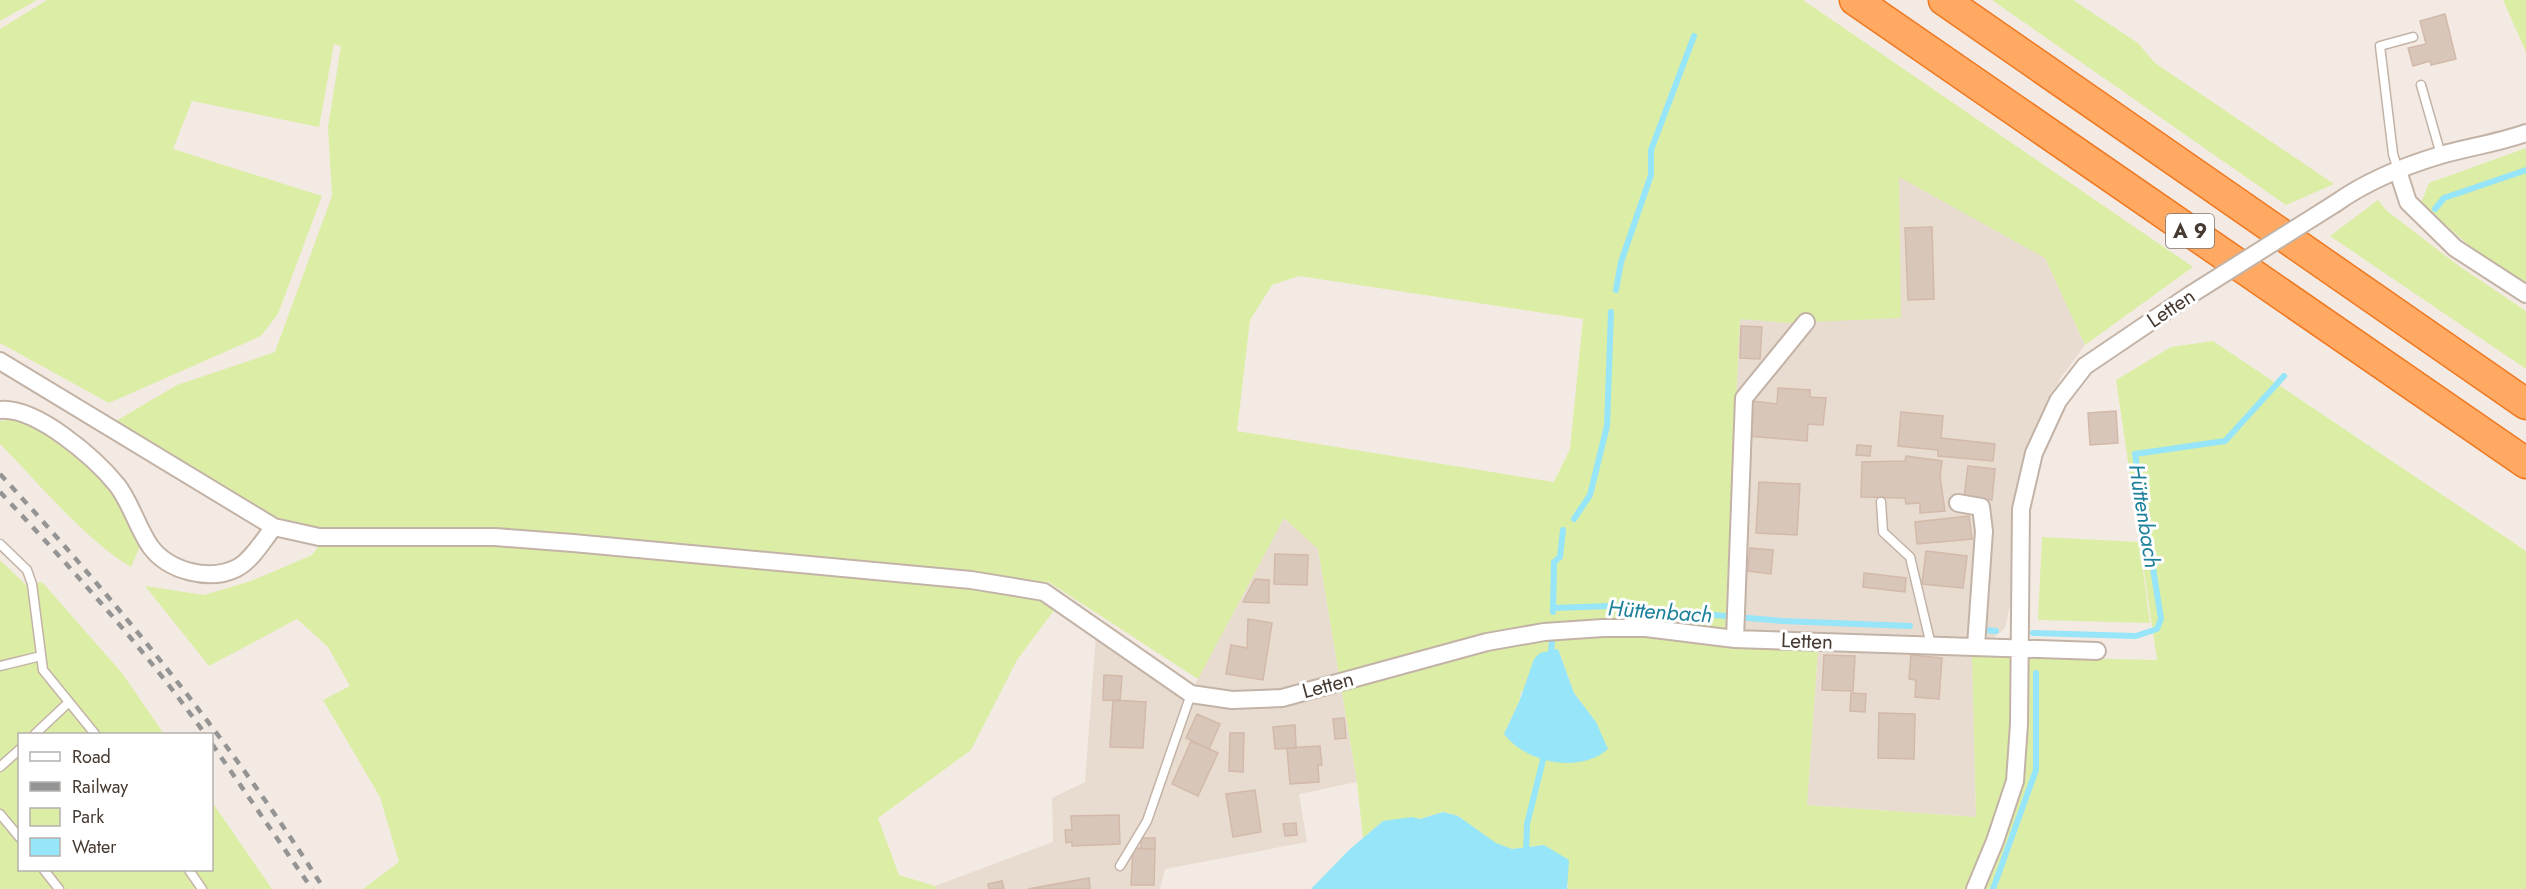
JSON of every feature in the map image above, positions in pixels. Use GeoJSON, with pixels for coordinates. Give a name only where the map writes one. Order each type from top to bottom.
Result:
{"type":"FeatureCollection","features":[{"type":"Feature","properties":{"kind":"highway","name":"A 9"},"geometry":{"type":"LineString","coordinates":[[1855,0],[2526,463]]}},
{"type":"Feature","properties":{"kind":"highway","name":"A 9"},"geometry":{"type":"LineString","coordinates":[[1944,0],[2526,404]]}},
{"type":"Feature","properties":{"kind":"street","name":"Letten"},"geometry":{"type":"LineString","coordinates":[[0,361],[274,526],[319,537],[495,537],[972,580],[1044,591],[1191,694],[1232,700],[1282,698],[1477,645],[1544,632],[1646,628],[1735,639],[2018,647],[2021,509],[2034,453],[2048,421],[2069,384],[2085,366],[2190,295],[2361,186],[2441,155],[2499,142],[2526,133]]}},
{"type":"Feature","properties":{"kind":"street"},"geometry":{"type":"LineString","coordinates":[[2398,171],[2408,202],[2455,248],[2526,294]]}},
{"type":"Feature","properties":{"kind":"street"},"geometry":{"type":"LineString","coordinates":[[1735,639],[1744,398],[1806,322]]}},
{"type":"Feature","properties":{"kind":"street"},"geometry":{"type":"LineString","coordinates":[[0,410],[34,418],[89,455],[118,486],[151,547],[171,565],[190,572],[211,574],[237,567],[274,526]]}},
{"type":"Feature","properties":{"kind":"street"},"geometry":{"type":"LineString","coordinates":[[1958,503],[1981,507],[1984,531],[1976,646]]}},
{"type":"Feature","properties":{"kind":"street"},"geometry":{"type":"LineString","coordinates":[[1975,889],[1995,841],[2015,781],[2019,724],[2018,647],[2097,651]]}},
{"type":"Feature","properties":{"kind":"lane"},"geometry":{"type":"LineString","coordinates":[[2398,171],[2393,154],[2380,46],[2413,37]]}},
{"type":"Feature","properties":{"kind":"lane"},"geometry":{"type":"LineString","coordinates":[[2421,85],[2441,155]]}},
{"type":"Feature","properties":{"kind":"lane"},"geometry":{"type":"LineString","coordinates":[[1881,502],[1883,532],[1910,557],[1931,645]]}},
{"type":"Feature","properties":{"kind":"lane"},"geometry":{"type":"LineString","coordinates":[[0,544],[27,570],[32,584],[43,670],[93,733]]}},
{"type":"Feature","properties":{"kind":"lane"},"geometry":{"type":"LineString","coordinates":[[0,666],[41,656]]}},
{"type":"Feature","properties":{"kind":"lane"},"geometry":{"type":"LineString","coordinates":[[1120,866],[1150,811],[1191,694]]}},
{"type":"Feature","properties":{"kind":"lane"},"geometry":{"type":"LineString","coordinates":[[36,733],[69,702]]}},
{"type":"Feature","properties":{"kind":"lane"},"geometry":{"type":"LineString","coordinates":[[0,767],[18,751]]}},
{"type":"Feature","properties":{"kind":"lane"},"geometry":{"type":"LineString","coordinates":[[0,813],[18,836]]}},
{"type":"Feature","properties":{"kind":"lane"},"geometry":{"type":"LineString","coordinates":[[45,871],[59,889]]}},
{"type":"Feature","properties":{"kind":"lane"},"geometry":{"type":"LineString","coordinates":[[190,871],[202,889]]}},
{"type":"Feature","properties":{"kind":"shaded area"},"geometry":{"type":"Polygon","coordinates":[[[1899,176],[2045,258],[2085,345],[2059,380],[2005,628],[1972,656],[1976,817],[1807,805],[1819,635],[1725,629],[1740,318],[1788,323],[1899,176]]]}},
{"type":"Feature","properties":{"kind":"shaded area"},"geometry":{"type":"Polygon","coordinates":[[[1284,518],[1318,549],[1357,782],[1299,794],[1307,842],[1165,869],[1160,889],[937,889],[935,886],[1053,842],[1052,798],[1085,782],[1096,634],[1186,701],[1284,518]]]}},
{"type":"Feature","properties":{"kind":"green space"},"geometry":{"type":"Polygon","coordinates":[[[0,0],[37,0],[0,21],[0,0]]]}},
{"type":"Feature","properties":{"kind":"green space"},"geometry":{"type":"Polygon","coordinates":[[[47,0],[1803,0],[2193,267],[2085,345],[2045,258],[1899,177],[1901,318],[1788,323],[1740,319],[1725,629],[1819,635],[1807,805],[1976,817],[1972,656],[2157,660],[2116,380],[2171,347],[2213,341],[2526,551],[2526,889],[1567,889],[1568,885],[1544,845],[1512,849],[1495,843],[1458,816],[1443,812],[1420,819],[1383,821],[1363,838],[1357,782],[1318,549],[1284,518],[1198,679],[1047,581],[1055,609],[1017,660],[971,750],[878,818],[899,875],[935,886],[937,889],[363,889],[399,862],[380,797],[323,700],[350,686],[328,647],[297,619],[209,666],[145,586],[204,595],[251,581],[312,555],[331,530],[301,525],[273,516],[245,503],[218,489],[116,421],[177,385],[275,352],[332,196],[328,127],[341,46],[334,44],[319,127],[192,101],[173,149],[322,196],[278,314],[261,336],[109,403],[0,343],[0,29],[47,0]],[[1299,276],[1272,285],[1250,320],[1237,431],[1554,482],[1570,449],[1583,319],[1299,276]],[[1558,649],[1521,692],[1519,702],[1504,734],[1596,722],[1574,693],[1558,649]]]}},
{"type":"Feature","properties":{"kind":"green space"},"geometry":{"type":"Polygon","coordinates":[[[1992,0],[2073,0],[2138,43],[2155,63],[2334,184],[2286,205],[1992,0]]]}},
{"type":"Feature","properties":{"kind":"green space"},"geometry":{"type":"Polygon","coordinates":[[[2503,0],[2526,0],[2526,52],[2503,0]]]}},
{"type":"Feature","properties":{"kind":"green space"},"geometry":{"type":"Polygon","coordinates":[[[2526,148],[2526,284],[2473,249],[2421,203],[2429,183],[2526,148]]]}},
{"type":"Feature","properties":{"kind":"green space"},"geometry":{"type":"Polygon","coordinates":[[[2378,200],[2387,211],[2459,266],[2526,311],[2526,369],[2330,236],[2378,200]]]}},
{"type":"Feature","properties":{"kind":"green space"},"geometry":{"type":"Polygon","coordinates":[[[14,419],[56,439],[90,468],[104,485],[142,542],[131,567],[79,526],[0,444],[0,421],[14,419]]]}},
{"type":"Feature","properties":{"kind":"green space"},"geometry":{"type":"Polygon","coordinates":[[[2042,537],[2139,542],[2150,623],[2038,620],[2042,537]]]}},
{"type":"Feature","properties":{"kind":"green space"},"geometry":{"type":"Polygon","coordinates":[[[0,560],[26,585],[42,582],[122,673],[163,733],[18,733],[18,871],[213,871],[213,803],[272,889],[0,889],[0,560]]]}},
{"type":"Feature","properties":{"kind":"water"},"geometry":{"type":"Polygon","coordinates":[[[1558,649],[1574,693],[1596,722],[1608,749],[1596,757],[1583,761],[1554,762],[1539,758],[1514,744],[1504,734],[1519,702],[1534,659],[1540,653],[1558,649]]]}},
{"type":"Feature","properties":{"kind":"water"},"geometry":{"type":"Polygon","coordinates":[[[1443,812],[1458,816],[1496,843],[1512,849],[1544,845],[1569,860],[1567,889],[1311,889],[1349,850],[1383,821],[1412,817],[1420,819],[1443,812]]]}},
{"type":"Feature","properties":{"kind":"building"},"geometry":{"type":"Polygon","coordinates":[[[2445,14],[2456,59],[2431,65],[2430,61],[2413,66],[2408,48],[2426,44],[2420,21],[2445,14]]]}},
{"type":"Feature","properties":{"kind":"building"},"geometry":{"type":"Polygon","coordinates":[[[1932,227],[1934,299],[1908,300],[1905,228],[1932,227]]]}},
{"type":"Feature","properties":{"kind":"building"},"geometry":{"type":"Polygon","coordinates":[[[1741,326],[1762,327],[1760,359],[1740,358],[1741,326]]]}},
{"type":"Feature","properties":{"kind":"building"},"geometry":{"type":"Polygon","coordinates":[[[1778,388],[1810,390],[1810,397],[1826,398],[1823,425],[1808,424],[1807,441],[1749,436],[1753,401],[1777,404],[1778,388]]]}},
{"type":"Feature","properties":{"kind":"building"},"geometry":{"type":"Polygon","coordinates":[[[2116,411],[2118,443],[2090,445],[2088,413],[2116,411]]]}},
{"type":"Feature","properties":{"kind":"building"},"geometry":{"type":"Polygon","coordinates":[[[1901,412],[1943,416],[1941,438],[1995,444],[1993,461],[1938,456],[1938,450],[1898,446],[1901,412]]]}},
{"type":"Feature","properties":{"kind":"building"},"geometry":{"type":"Polygon","coordinates":[[[1857,445],[1871,446],[1870,456],[1856,455],[1857,445]]]}},
{"type":"Feature","properties":{"kind":"building"},"geometry":{"type":"Polygon","coordinates":[[[1906,456],[1942,461],[1940,477],[1945,511],[1920,513],[1920,503],[1906,504],[1905,498],[1861,497],[1862,462],[1905,461],[1906,456]]]}},
{"type":"Feature","properties":{"kind":"building"},"geometry":{"type":"Polygon","coordinates":[[[1968,466],[1995,469],[1992,500],[1964,497],[1968,466]]]}},
{"type":"Feature","properties":{"kind":"building"},"geometry":{"type":"Polygon","coordinates":[[[1759,482],[1800,484],[1797,535],[1756,533],[1759,482]]]}},
{"type":"Feature","properties":{"kind":"building"},"geometry":{"type":"Polygon","coordinates":[[[1969,516],[1972,539],[1917,544],[1915,522],[1969,516]]]}},
{"type":"Feature","properties":{"kind":"building"},"geometry":{"type":"Polygon","coordinates":[[[1750,548],[1773,550],[1771,574],[1748,571],[1750,548]]]}},
{"type":"Feature","properties":{"kind":"building"},"geometry":{"type":"Polygon","coordinates":[[[1926,551],[1967,556],[1963,588],[1922,584],[1926,551]]]}},
{"type":"Feature","properties":{"kind":"building"},"geometry":{"type":"Polygon","coordinates":[[[1275,554],[1308,555],[1307,585],[1274,584],[1275,554]]]}},
{"type":"Feature","properties":{"kind":"building"},"geometry":{"type":"Polygon","coordinates":[[[1864,573],[1906,578],[1905,592],[1863,587],[1864,573]]]}},
{"type":"Feature","properties":{"kind":"building"},"geometry":{"type":"Polygon","coordinates":[[[1255,579],[1269,580],[1269,603],[1243,602],[1255,579]]]}},
{"type":"Feature","properties":{"kind":"building"},"geometry":{"type":"Polygon","coordinates":[[[1248,619],[1272,623],[1263,680],[1226,674],[1231,645],[1247,648],[1248,619]]]}},
{"type":"Feature","properties":{"kind":"building"},"geometry":{"type":"Polygon","coordinates":[[[1824,655],[1855,656],[1853,691],[1822,690],[1824,655]]]}},
{"type":"Feature","properties":{"kind":"building"},"geometry":{"type":"Polygon","coordinates":[[[1911,655],[1942,658],[1939,699],[1915,697],[1916,680],[1909,679],[1911,655]]]}},
{"type":"Feature","properties":{"kind":"building"},"geometry":{"type":"Polygon","coordinates":[[[1104,675],[1122,676],[1120,701],[1103,700],[1104,675]]]}},
{"type":"Feature","properties":{"kind":"building"},"geometry":{"type":"Polygon","coordinates":[[[1851,693],[1866,694],[1865,712],[1850,711],[1851,693]]]}},
{"type":"Feature","properties":{"kind":"building"},"geometry":{"type":"Polygon","coordinates":[[[1113,700],[1146,702],[1143,748],[1110,747],[1113,700]]]}},
{"type":"Feature","properties":{"kind":"building"},"geometry":{"type":"Polygon","coordinates":[[[1879,713],[1915,714],[1914,759],[1878,758],[1879,713]]]}},
{"type":"Feature","properties":{"kind":"building"},"geometry":{"type":"Polygon","coordinates":[[[1197,714],[1220,724],[1209,749],[1186,738],[1197,714]]]}},
{"type":"Feature","properties":{"kind":"building"},"geometry":{"type":"Polygon","coordinates":[[[1344,718],[1346,738],[1335,739],[1333,719],[1344,718]]]}},
{"type":"Feature","properties":{"kind":"building"},"geometry":{"type":"Polygon","coordinates":[[[1295,725],[1296,748],[1275,749],[1273,727],[1295,725]]]}},
{"type":"Feature","properties":{"kind":"building"},"geometry":{"type":"Polygon","coordinates":[[[1230,733],[1244,733],[1243,772],[1229,771],[1230,733]]]}},
{"type":"Feature","properties":{"kind":"building"},"geometry":{"type":"Polygon","coordinates":[[[1191,741],[1218,753],[1198,796],[1172,784],[1191,741]]]}},
{"type":"Feature","properties":{"kind":"building"},"geometry":{"type":"Polygon","coordinates":[[[1320,746],[1322,765],[1318,765],[1319,782],[1290,784],[1287,748],[1320,746]]]}},
{"type":"Feature","properties":{"kind":"building"},"geometry":{"type":"Polygon","coordinates":[[[1255,790],[1261,832],[1233,837],[1226,794],[1255,790]]]}},
{"type":"Feature","properties":{"kind":"building"},"geometry":{"type":"Polygon","coordinates":[[[1119,815],[1120,844],[1072,846],[1072,842],[1066,843],[1065,830],[1072,830],[1071,816],[1119,815]]]}},
{"type":"Feature","properties":{"kind":"building"},"geometry":{"type":"Polygon","coordinates":[[[1296,823],[1297,835],[1285,836],[1283,824],[1296,823]]]}},
{"type":"Feature","properties":{"kind":"building"},"geometry":{"type":"Polygon","coordinates":[[[1141,838],[1155,838],[1155,849],[1141,849],[1141,838]]]}},
{"type":"Feature","properties":{"kind":"building"},"geometry":{"type":"Polygon","coordinates":[[[1133,848],[1155,849],[1154,885],[1131,885],[1133,848]]]}},
{"type":"Feature","properties":{"kind":"building"},"geometry":{"type":"Polygon","coordinates":[[[1089,878],[1090,889],[1028,889],[1089,878]]]}},
{"type":"Feature","properties":{"kind":"building"},"geometry":{"type":"Polygon","coordinates":[[[1002,881],[1004,889],[989,889],[988,884],[1002,881]]]}},
{"type":"Feature","properties":{"kind":"waterway"},"geometry":{"type":"LineString","coordinates":[[1616,290],[1621,262],[1651,175],[1651,150],[1694,36]]}},
{"type":"Feature","properties":{"kind":"waterway"},"geometry":{"type":"LineString","coordinates":[[2435,209],[2444,198],[2526,170]]}},
{"type":"Feature","properties":{"kind":"waterway"},"geometry":{"type":"LineString","coordinates":[[1574,519],[1590,495],[1607,426],[1611,312]]}},
{"type":"Feature","properties":{"kind":"waterway","name":"Hüttenbach"},"geometry":{"type":"LineString","coordinates":[[2033,633],[2136,636],[2157,629],[2161,619],[2135,454],[2225,441],[2284,376]]}},
{"type":"Feature","properties":{"kind":"waterway"},"geometry":{"type":"LineString","coordinates":[[1553,612],[1554,562],[1560,557],[1563,530]]}},
{"type":"Feature","properties":{"kind":"waterway","name":"Hüttenbach"},"geometry":{"type":"LineString","coordinates":[[1553,608],[1611,606],[1782,621],[1910,626]]}},
{"type":"Feature","properties":{"kind":"waterway","name":"Hüttenbach"},"geometry":{"type":"LineString","coordinates":[[1983,630],[1996,631]]}},
{"type":"Feature","properties":{"kind":"waterway"},"geometry":{"type":"LineString","coordinates":[[1551,658],[1552,638]]}},
{"type":"Feature","properties":{"kind":"waterway"},"geometry":{"type":"LineString","coordinates":[[1993,889],[2036,770],[2036,673]]}},
{"type":"Feature","properties":{"kind":"waterway"},"geometry":{"type":"LineString","coordinates":[[1526,853],[1527,824],[1545,752]]}},
{"type":"Feature","properties":{"kind":"railway"},"geometry":{"type":"LineString","coordinates":[[0,474],[88,573],[212,726],[324,889]]}},
{"type":"Feature","properties":{"kind":"railway"},"geometry":{"type":"LineString","coordinates":[[0,492],[132,640],[204,733]]}},
{"type":"Feature","properties":{"kind":"railway"},"geometry":{"type":"LineString","coordinates":[[213,745],[312,889]]}}]}
